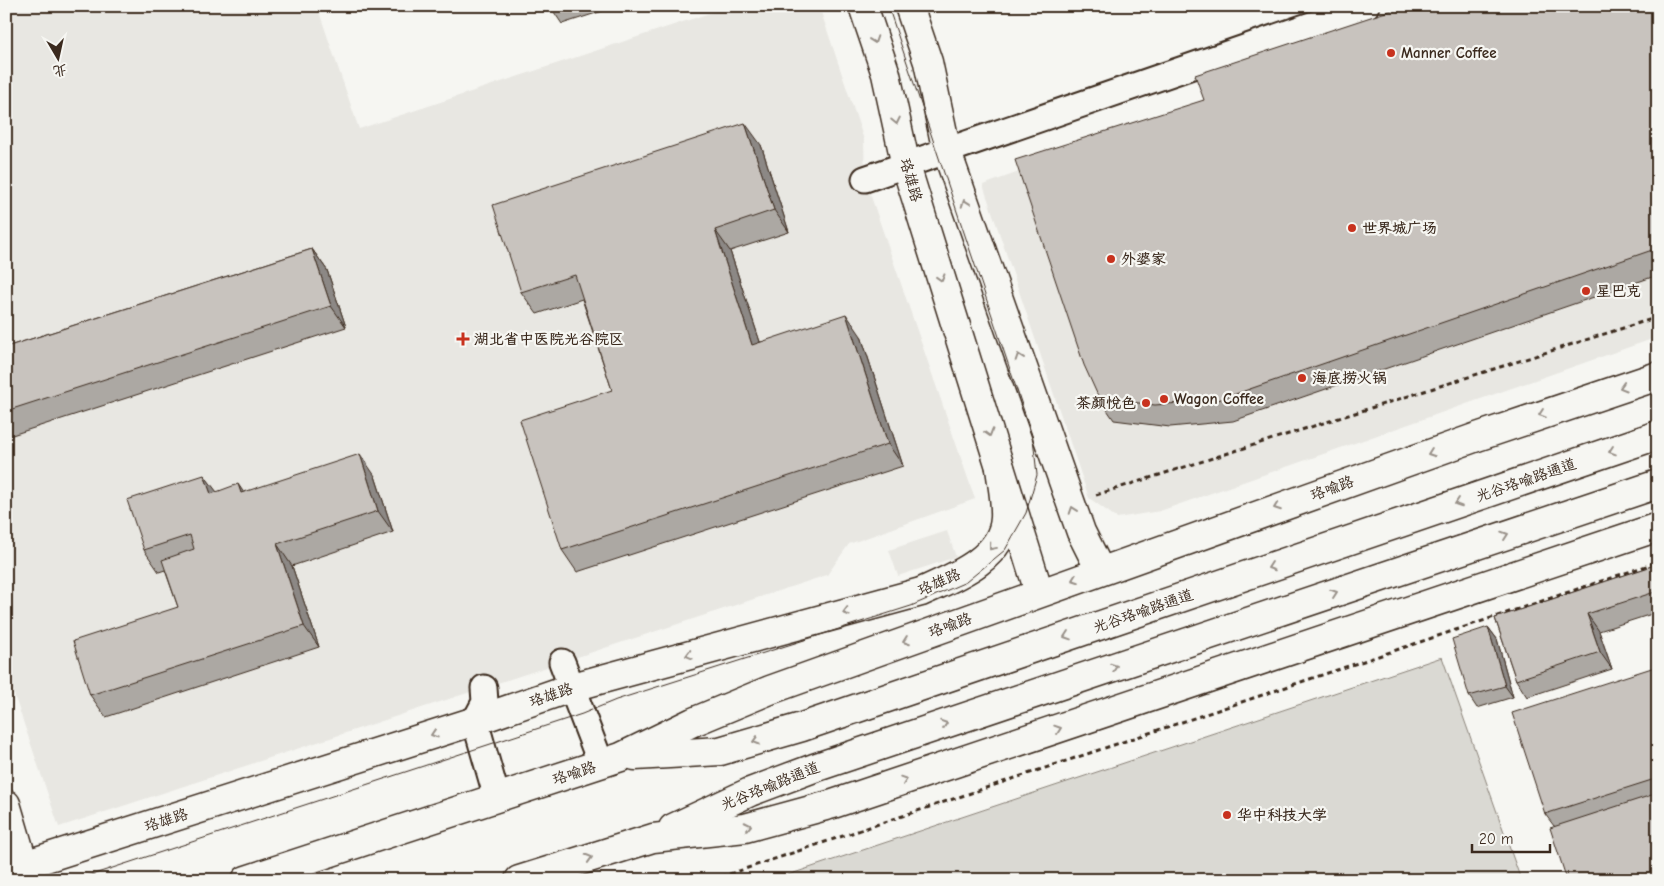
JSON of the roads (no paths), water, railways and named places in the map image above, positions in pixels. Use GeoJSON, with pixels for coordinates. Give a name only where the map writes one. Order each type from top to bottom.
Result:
{"type":"FeatureCollection","features":[{"type":"Feature","properties":{"kind":"main road","name":"珞雄路"},"geometry":{"type":"LineString","coordinates":[[863,6],[886,74],[906,166],[1039,592]]}},
{"type":"Feature","properties":{"kind":"main road"},"geometry":{"type":"LineString","coordinates":[[909,6],[928,62],[947,152],[1070,502],[1081,532],[1100,570]]}},
{"type":"Feature","properties":{"kind":"main road","name":"珞喻路"},"geometry":{"type":"LineString","coordinates":[[246,880],[611,761],[693,722],[770,690],[1100,570],[1476,437],[1658,376]]}},
{"type":"Feature","properties":{"kind":"main road","name":"光谷珞喻路通道"},"geometry":{"type":"LineString","coordinates":[[611,761],[720,751],[802,726],[1658,436]]}},
{"type":"Feature","properties":{"kind":"main road","name":"珞雄路"},"geometry":{"type":"LineString","coordinates":[[25,872],[573,687],[921,592],[960,574],[992,549],[1002,532],[1005,519],[1000,468]]}},
{"type":"Feature","properties":{"kind":"main road","name":"光谷珞喻路通道"},"geometry":{"type":"LineString","coordinates":[[653,838],[750,792],[814,768],[1658,484]]}},
{"type":"Feature","properties":{"kind":"main road"},"geometry":{"type":"LineString","coordinates":[[518,880],[653,838],[745,828],[833,804],[1658,527]]}},
{"type":"Feature","properties":{"kind":"main road"},"geometry":{"type":"LineString","coordinates":[[6,804],[25,872]]}},
{"type":"Feature","properties":{"kind":"street"},"geometry":{"type":"LineString","coordinates":[[865,179],[1366,6]]}},
{"type":"Feature","properties":{"kind":"street"},"geometry":{"type":"LineString","coordinates":[[562,662],[611,761]]}},
{"type":"Feature","properties":{"kind":"street"},"geometry":{"type":"LineString","coordinates":[[484,688],[485,702],[475,721],[497,798]]}},
{"type":"Feature","properties":{"kind":"tram line"},"geometry":{"type":"LineString","coordinates":[[76,880],[582,714],[616,700],[911,606],[966,582],[1005,550],[1026,513],[1037,475],[1033,438],[888,6]]}},
{"type":"Feature","properties":{"kind":"place","name":"Manner Coffee"},"geometry":{"type":"Point","coordinates":[1391,53]}},
{"type":"Feature","properties":{"kind":"place","name":"世界城广场"},"geometry":{"type":"Point","coordinates":[1352,228]}},
{"type":"Feature","properties":{"kind":"place","name":"外婆家"},"geometry":{"type":"Point","coordinates":[1111,259]}},
{"type":"Feature","properties":{"kind":"place","name":"星巴克"},"geometry":{"type":"Point","coordinates":[1586,291]}},
{"type":"Feature","properties":{"kind":"place","name":"湖北省中医院光谷院区"},"geometry":{"type":"Point","coordinates":[463,339]}},
{"type":"Feature","properties":{"kind":"place","name":"海底捞火锅"},"geometry":{"type":"Point","coordinates":[1302,378]}},
{"type":"Feature","properties":{"kind":"place","name":"Wagon Coffee"},"geometry":{"type":"Point","coordinates":[1164,399]}},
{"type":"Feature","properties":{"kind":"place","name":"茶颜悦色"},"geometry":{"type":"Point","coordinates":[1146,403]}},
{"type":"Feature","properties":{"kind":"place","name":"华中科技大学"},"geometry":{"type":"Point","coordinates":[1227,815]}}]}
